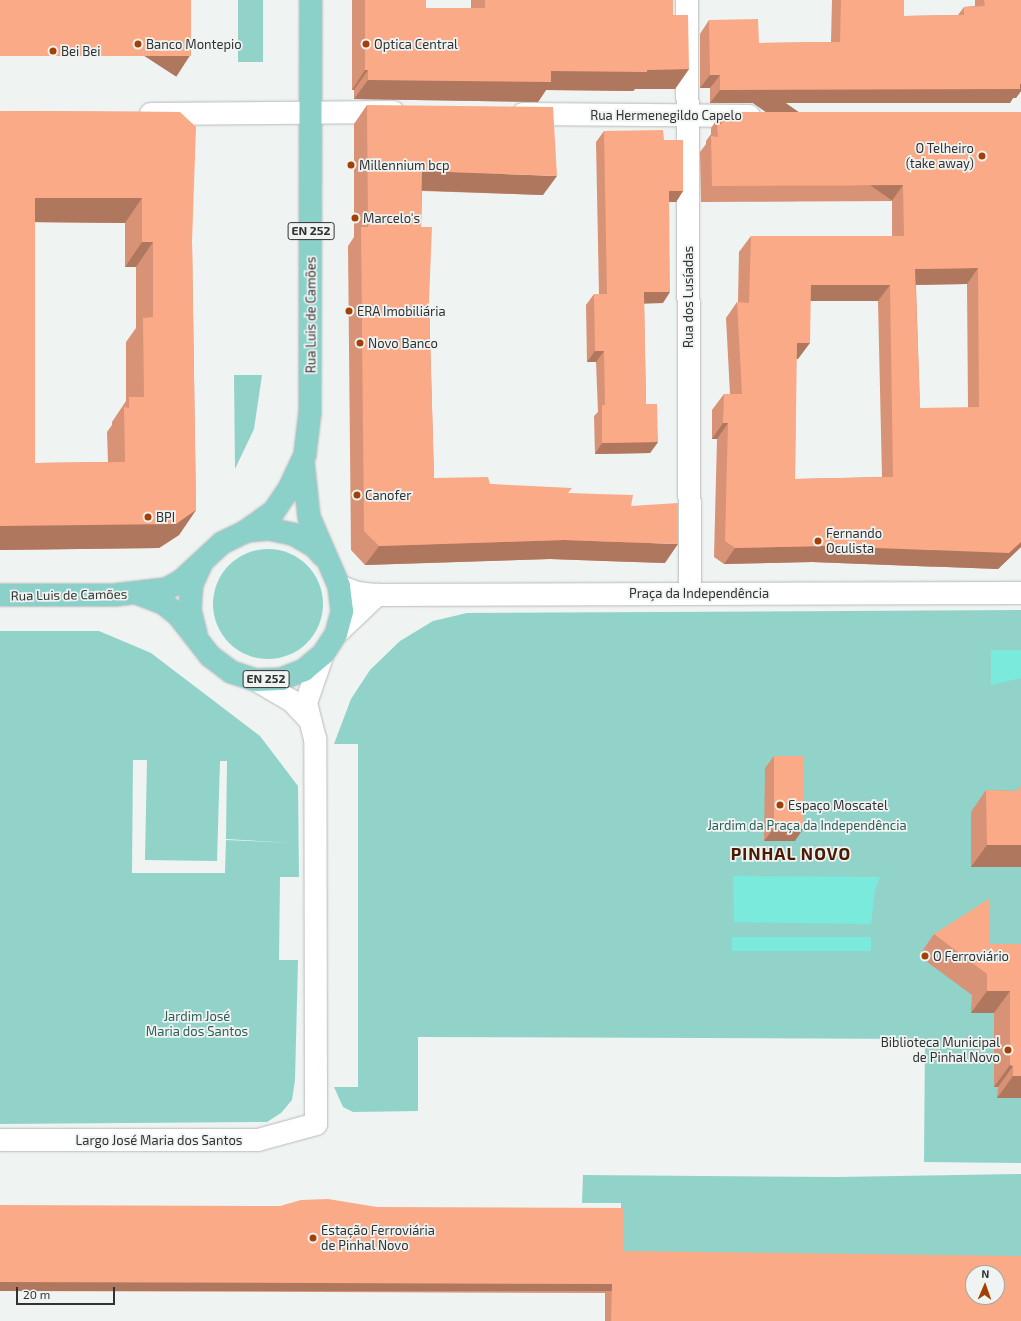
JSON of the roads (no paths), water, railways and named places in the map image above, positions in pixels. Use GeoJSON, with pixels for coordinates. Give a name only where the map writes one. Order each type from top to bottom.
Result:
{"type":"FeatureCollection","features":[{"type":"Feature","properties":{"kind":"main road","name":"Rua Luis de Camões"},"geometry":{"type":"LineString","coordinates":[[138,594],[163,603],[196,635],[210,656],[231,672],[256,680],[281,679],[304,670],[323,654],[336,634],[342,611],[339,586],[309,517],[303,461],[311,393],[311,0]]}},
{"type":"Feature","properties":{"kind":"main road","name":"Rua Luis de Camões"},"geometry":{"type":"LineString","coordinates":[[0,595],[138,594],[166,589],[182,580],[222,543],[245,532],[274,511],[303,461]]}},
{"type":"Feature","properties":{"kind":"main road","name":"Rua Luis de Camões"},"geometry":{"type":"LineString","coordinates":[[245,532],[269,529],[293,534],[314,546],[330,564]]}},
{"type":"Feature","properties":{"kind":"main road","name":"Rua Luis de Camões"},"geometry":{"type":"LineString","coordinates":[[196,635],[190,603],[192,584],[203,561]]}},
{"type":"Feature","properties":{"kind":"street","name":"Rua dos Lusíadas"},"geometry":{"type":"LineString","coordinates":[[687,0],[686,116],[690,593]]}},
{"type":"Feature","properties":{"kind":"street"},"geometry":{"type":"LineString","coordinates":[[132,115],[311,111],[412,112]]}},
{"type":"Feature","properties":{"kind":"street","name":"Rua Hermenegildo Capelo"},"geometry":{"type":"LineString","coordinates":[[506,114],[773,116]]}},
{"type":"Feature","properties":{"kind":"street","name":"Praça da Independência"},"geometry":{"type":"LineString","coordinates":[[339,586],[357,593],[376,595],[1021,593]]}},
{"type":"Feature","properties":{"kind":"street"},"geometry":{"type":"LineString","coordinates":[[336,634],[376,595]]}},
{"type":"Feature","properties":{"kind":"street"},"geometry":{"type":"LineString","coordinates":[[308,718],[306,703],[323,654]]}},
{"type":"Feature","properties":{"kind":"street"},"geometry":{"type":"LineString","coordinates":[[256,680],[292,701],[308,718]]}},
{"type":"Feature","properties":{"kind":"street","name":"Largo José Maria dos Santos"},"geometry":{"type":"LineString","coordinates":[[0,1140],[258,1140],[316,1124],[315,739],[308,718]]}},
{"type":"Feature","properties":{"kind":"place","name":"Banco Montepio"},"geometry":{"type":"Point","coordinates":[138,44]}},
{"type":"Feature","properties":{"kind":"place","name":"Optica Central"},"geometry":{"type":"Point","coordinates":[366,44]}},
{"type":"Feature","properties":{"kind":"place","name":"Bei Bei"},"geometry":{"type":"Point","coordinates":[53,51]}},
{"type":"Feature","properties":{"kind":"place","name":"O Telheiro (take away)"},"geometry":{"type":"Point","coordinates":[982,156]}},
{"type":"Feature","properties":{"kind":"place","name":"Millennium bcp"},"geometry":{"type":"Point","coordinates":[351,165]}},
{"type":"Feature","properties":{"kind":"place","name":"Marcelo's"},"geometry":{"type":"Point","coordinates":[355,218]}},
{"type":"Feature","properties":{"kind":"place","name":"ERA Imobiliária"},"geometry":{"type":"Point","coordinates":[349,311]}},
{"type":"Feature","properties":{"kind":"place","name":"Novo Banco"},"geometry":{"type":"Point","coordinates":[360,343]}},
{"type":"Feature","properties":{"kind":"place","name":"Canofer"},"geometry":{"type":"Point","coordinates":[357,495]}},
{"type":"Feature","properties":{"kind":"place","name":"BPI"},"geometry":{"type":"Point","coordinates":[148,517]}},
{"type":"Feature","properties":{"kind":"place","name":"Fernando Oculista"},"geometry":{"type":"Point","coordinates":[818,541]}},
{"type":"Feature","properties":{"kind":"place","name":"Espaço Moscatel"},"geometry":{"type":"Point","coordinates":[780,805]}},
{"type":"Feature","properties":{"kind":"place","name":"O Ferroviário"},"geometry":{"type":"Point","coordinates":[925,956]}},
{"type":"Feature","properties":{"kind":"place","name":"Biblioteca Municipal de Pinhal Novo"},"geometry":{"type":"Point","coordinates":[1008,1050]}},
{"type":"Feature","properties":{"kind":"place","name":"Estação Ferroviária de Pinhal Novo"},"geometry":{"type":"Point","coordinates":[313,1238]}},
{"type":"Feature","properties":{"kind":"district","name":"PINHAL NOVO"},"geometry":{"type":"Point","coordinates":[791,854]}},
{"type":"Feature","properties":{"kind":"park label","name":"Jardim da Praça da Independência"},"geometry":{"type":"Point","coordinates":[807,825]}},
{"type":"Feature","properties":{"kind":"park label","name":"Jardim José Maria dos Santos"},"geometry":{"type":"Point","coordinates":[197,1024]}}]}
